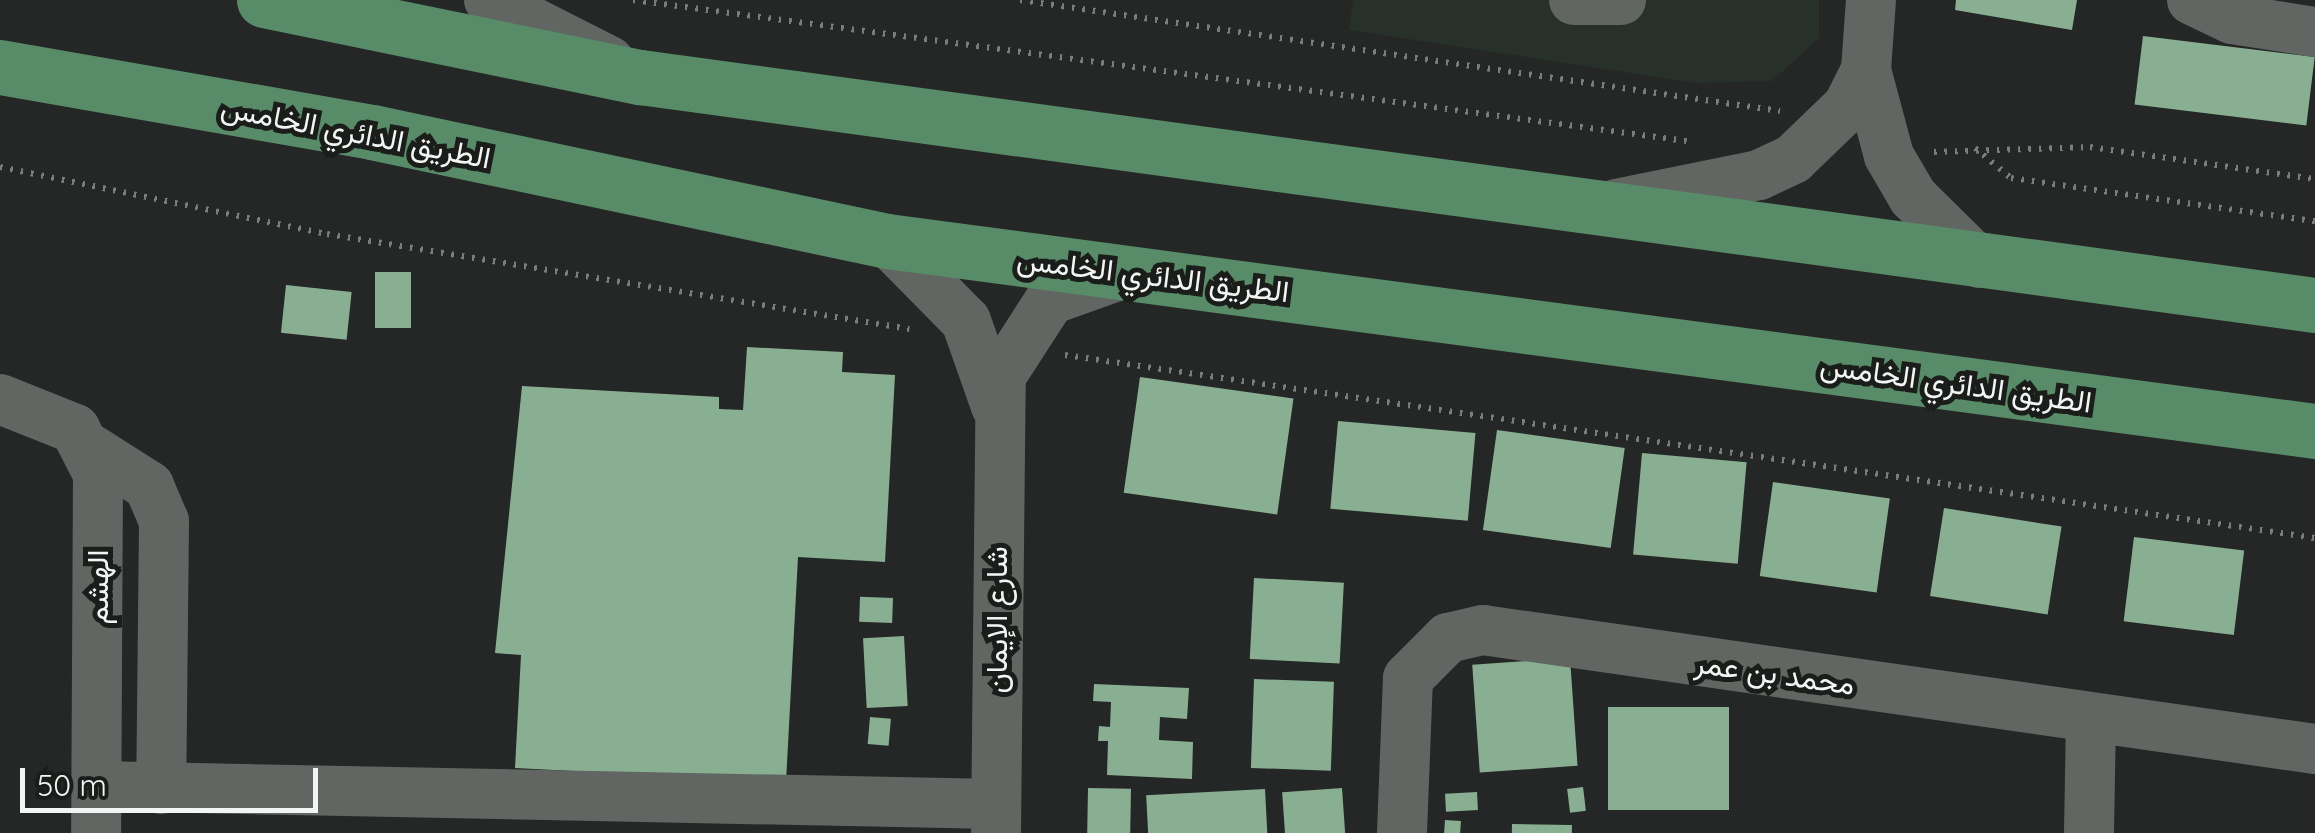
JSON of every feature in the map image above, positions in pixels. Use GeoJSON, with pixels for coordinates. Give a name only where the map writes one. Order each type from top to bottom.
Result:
{"type":"FeatureCollection","features":[{"type":"Feature","properties":{"kind":"main road"},"geometry":{"type":"LineString","coordinates":[[264,0],[640,77],[1980,263],[2315,305]]}},
{"type":"Feature","properties":{"kind":"main road","name":"الطريق الدائري الخامس"},"geometry":{"type":"LineString","coordinates":[[0,67],[372,132],[888,242],[2315,432]]}},
{"type":"Feature","properties":{"kind":"street"},"geometry":{"type":"LineString","coordinates":[[489,0],[640,77]]}},
{"type":"Feature","properties":{"kind":"street"},"geometry":{"type":"LineString","coordinates":[[1574,0],[1622,0]]}},
{"type":"Feature","properties":{"kind":"street"},"geometry":{"type":"LineString","coordinates":[[1871,0],[1866,70],[1890,156],[1913,197],[1980,263]]}},
{"type":"Feature","properties":{"kind":"street"},"geometry":{"type":"LineString","coordinates":[[2192,0],[2232,19],[2315,32]]}},
{"type":"Feature","properties":{"kind":"street"},"geometry":{"type":"LineString","coordinates":[[1581,208],[1759,175],[1793,159],[1848,106],[1866,70]]}},
{"type":"Feature","properties":{"kind":"street","name":"شارع الإيمان"},"geometry":{"type":"LineString","coordinates":[[888,242],[966,320],[996,406]]}},
{"type":"Feature","properties":{"kind":"street","name":"شارع الإيمان"},"geometry":{"type":"LineString","coordinates":[[996,818],[996,406],[1012,347],[1050,300],[1135,272]]}},
{"type":"Feature","properties":{"kind":"street"},"geometry":{"type":"LineString","coordinates":[[0,398],[55,416],[90,449],[149,486],[164,521],[161,789]]}},
{"type":"Feature","properties":{"kind":"street","name":"الهشم"},"geometry":{"type":"LineString","coordinates":[[90,449],[98,474],[96,809]]}},
{"type":"Feature","properties":{"kind":"street","name":"محمد بن عمر"},"geometry":{"type":"LineString","coordinates":[[1402,833],[1408,678],[1448,638],[1483,630],[2091,720],[2315,749]]}},
{"type":"Feature","properties":{"kind":"street"},"geometry":{"type":"LineString","coordinates":[[2089,833],[2091,720]]}},
{"type":"Feature","properties":{"kind":"street"},"geometry":{"type":"LineString","coordinates":[[96,809],[161,789],[294,814],[996,818]]}},
{"type":"Feature","properties":{"kind":"path"},"geometry":{"type":"LineString","coordinates":[[633,0],[1697,142]]}},
{"type":"Feature","properties":{"kind":"path"},"geometry":{"type":"LineString","coordinates":[[1020,0],[1790,112],[1779,125]]}},
{"type":"Feature","properties":{"kind":"path"},"geometry":{"type":"LineString","coordinates":[[1890,156],[1975,148],[2090,146],[2315,180]]}},
{"type":"Feature","properties":{"kind":"path"},"geometry":{"type":"LineString","coordinates":[[1975,148],[2011,178],[2315,221]]}},
{"type":"Feature","properties":{"kind":"path"},"geometry":{"type":"LineString","coordinates":[[0,167],[327,234],[914,330]]}},
{"type":"Feature","properties":{"kind":"path"},"geometry":{"type":"LineString","coordinates":[[1012,347],[2315,538]]}},
{"type":"Feature","properties":{"kind":"shaded area"},"geometry":{"type":"Polygon","coordinates":[[[1353,0],[1819,0],[1819,38],[1772,81],[1696,83],[1349,30],[1353,0]]]}},
{"type":"Feature","properties":{"kind":"building"},"geometry":{"type":"Polygon","coordinates":[[[1956,0],[2077,0],[2072,30],[1955,10],[1956,0]]]}},
{"type":"Feature","properties":{"kind":"building"},"geometry":{"type":"Polygon","coordinates":[[[2143,36],[2315,57],[2306,126],[2135,104],[2143,36]]]}},
{"type":"Feature","properties":{"kind":"building"},"geometry":{"type":"Polygon","coordinates":[[[375,272],[411,272],[411,328],[375,328],[375,272]]]}},
{"type":"Feature","properties":{"kind":"building"},"geometry":{"type":"Polygon","coordinates":[[[286,285],[352,292],[347,340],[281,333],[286,285]]]}},
{"type":"Feature","properties":{"kind":"building"},"geometry":{"type":"Polygon","coordinates":[[[747,347],[843,352],[842,372],[895,375],[885,562],[798,557],[786,782],[515,768],[521,655],[495,653],[522,386],[719,397],[719,409],[743,410],[747,347]]]}},
{"type":"Feature","properties":{"kind":"building"},"geometry":{"type":"Polygon","coordinates":[[[1140,377],[1293,399],[1277,514],[1124,493],[1140,377]]]}},
{"type":"Feature","properties":{"kind":"building"},"geometry":{"type":"Polygon","coordinates":[[[1338,421],[1475,433],[1468,521],[1330,509],[1338,421]]]}},
{"type":"Feature","properties":{"kind":"building"},"geometry":{"type":"Polygon","coordinates":[[[1497,430],[1625,448],[1611,548],[1483,530],[1497,430]]]}},
{"type":"Feature","properties":{"kind":"building"},"geometry":{"type":"Polygon","coordinates":[[[1642,453],[1747,462],[1738,564],[1633,555],[1642,453]]]}},
{"type":"Feature","properties":{"kind":"building"},"geometry":{"type":"Polygon","coordinates":[[[1773,482],[1890,498],[1877,592],[1760,576],[1773,482]]]}},
{"type":"Feature","properties":{"kind":"building"},"geometry":{"type":"Polygon","coordinates":[[[1944,508],[2062,527],[2048,615],[1930,596],[1944,508]]]}},
{"type":"Feature","properties":{"kind":"building"},"geometry":{"type":"Polygon","coordinates":[[[2134,537],[2244,551],[2234,635],[2124,621],[2134,537]]]}},
{"type":"Feature","properties":{"kind":"building"},"geometry":{"type":"Polygon","coordinates":[[[1254,578],[1344,583],[1340,664],[1250,659],[1254,578]]]}},
{"type":"Feature","properties":{"kind":"building"},"geometry":{"type":"Polygon","coordinates":[[[860,597],[893,598],[892,623],[859,622],[860,597]]]}},
{"type":"Feature","properties":{"kind":"building"},"geometry":{"type":"Polygon","coordinates":[[[904,636],[908,706],[867,708],[863,638],[904,636]]]}},
{"type":"Feature","properties":{"kind":"building"},"geometry":{"type":"Polygon","coordinates":[[[1570,658],[1578,766],[1480,773],[1472,665],[1570,658]]]}},
{"type":"Feature","properties":{"kind":"building"},"geometry":{"type":"Polygon","coordinates":[[[1254,679],[1334,682],[1331,771],[1251,768],[1254,679]]]}},
{"type":"Feature","properties":{"kind":"building"},"geometry":{"type":"Polygon","coordinates":[[[1094,684],[1189,688],[1187,719],[1160,717],[1159,740],[1193,742],[1192,779],[1107,775],[1108,741],[1098,741],[1099,726],[1110,727],[1111,702],[1093,701],[1094,684]]]}},
{"type":"Feature","properties":{"kind":"building"},"geometry":{"type":"Polygon","coordinates":[[[1608,707],[1729,707],[1729,810],[1608,810],[1608,707]]]}},
{"type":"Feature","properties":{"kind":"building"},"geometry":{"type":"Polygon","coordinates":[[[870,717],[891,719],[889,746],[868,744],[870,717]]]}},
{"type":"Feature","properties":{"kind":"building"},"geometry":{"type":"Polygon","coordinates":[[[1583,787],[1586,811],[1570,813],[1567,789],[1583,787]]]}},
{"type":"Feature","properties":{"kind":"building"},"geometry":{"type":"Polygon","coordinates":[[[1088,788],[1131,789],[1130,833],[1087,833],[1088,788]]]}},
{"type":"Feature","properties":{"kind":"building"},"geometry":{"type":"Polygon","coordinates":[[[1342,788],[1345,833],[1285,833],[1282,792],[1342,788]]]}},
{"type":"Feature","properties":{"kind":"building"},"geometry":{"type":"Polygon","coordinates":[[[1265,789],[1267,833],[1148,833],[1146,795],[1265,789]]]}},
{"type":"Feature","properties":{"kind":"building"},"geometry":{"type":"Polygon","coordinates":[[[1477,792],[1478,810],[1446,812],[1445,794],[1477,792]]]}},
{"type":"Feature","properties":{"kind":"building"},"geometry":{"type":"Polygon","coordinates":[[[1445,820],[1461,821],[1460,833],[1444,833],[1445,820]]]}},
{"type":"Feature","properties":{"kind":"building"},"geometry":{"type":"Polygon","coordinates":[[[1512,824],[1572,825],[1572,833],[1512,833],[1512,824]]]}}]}
